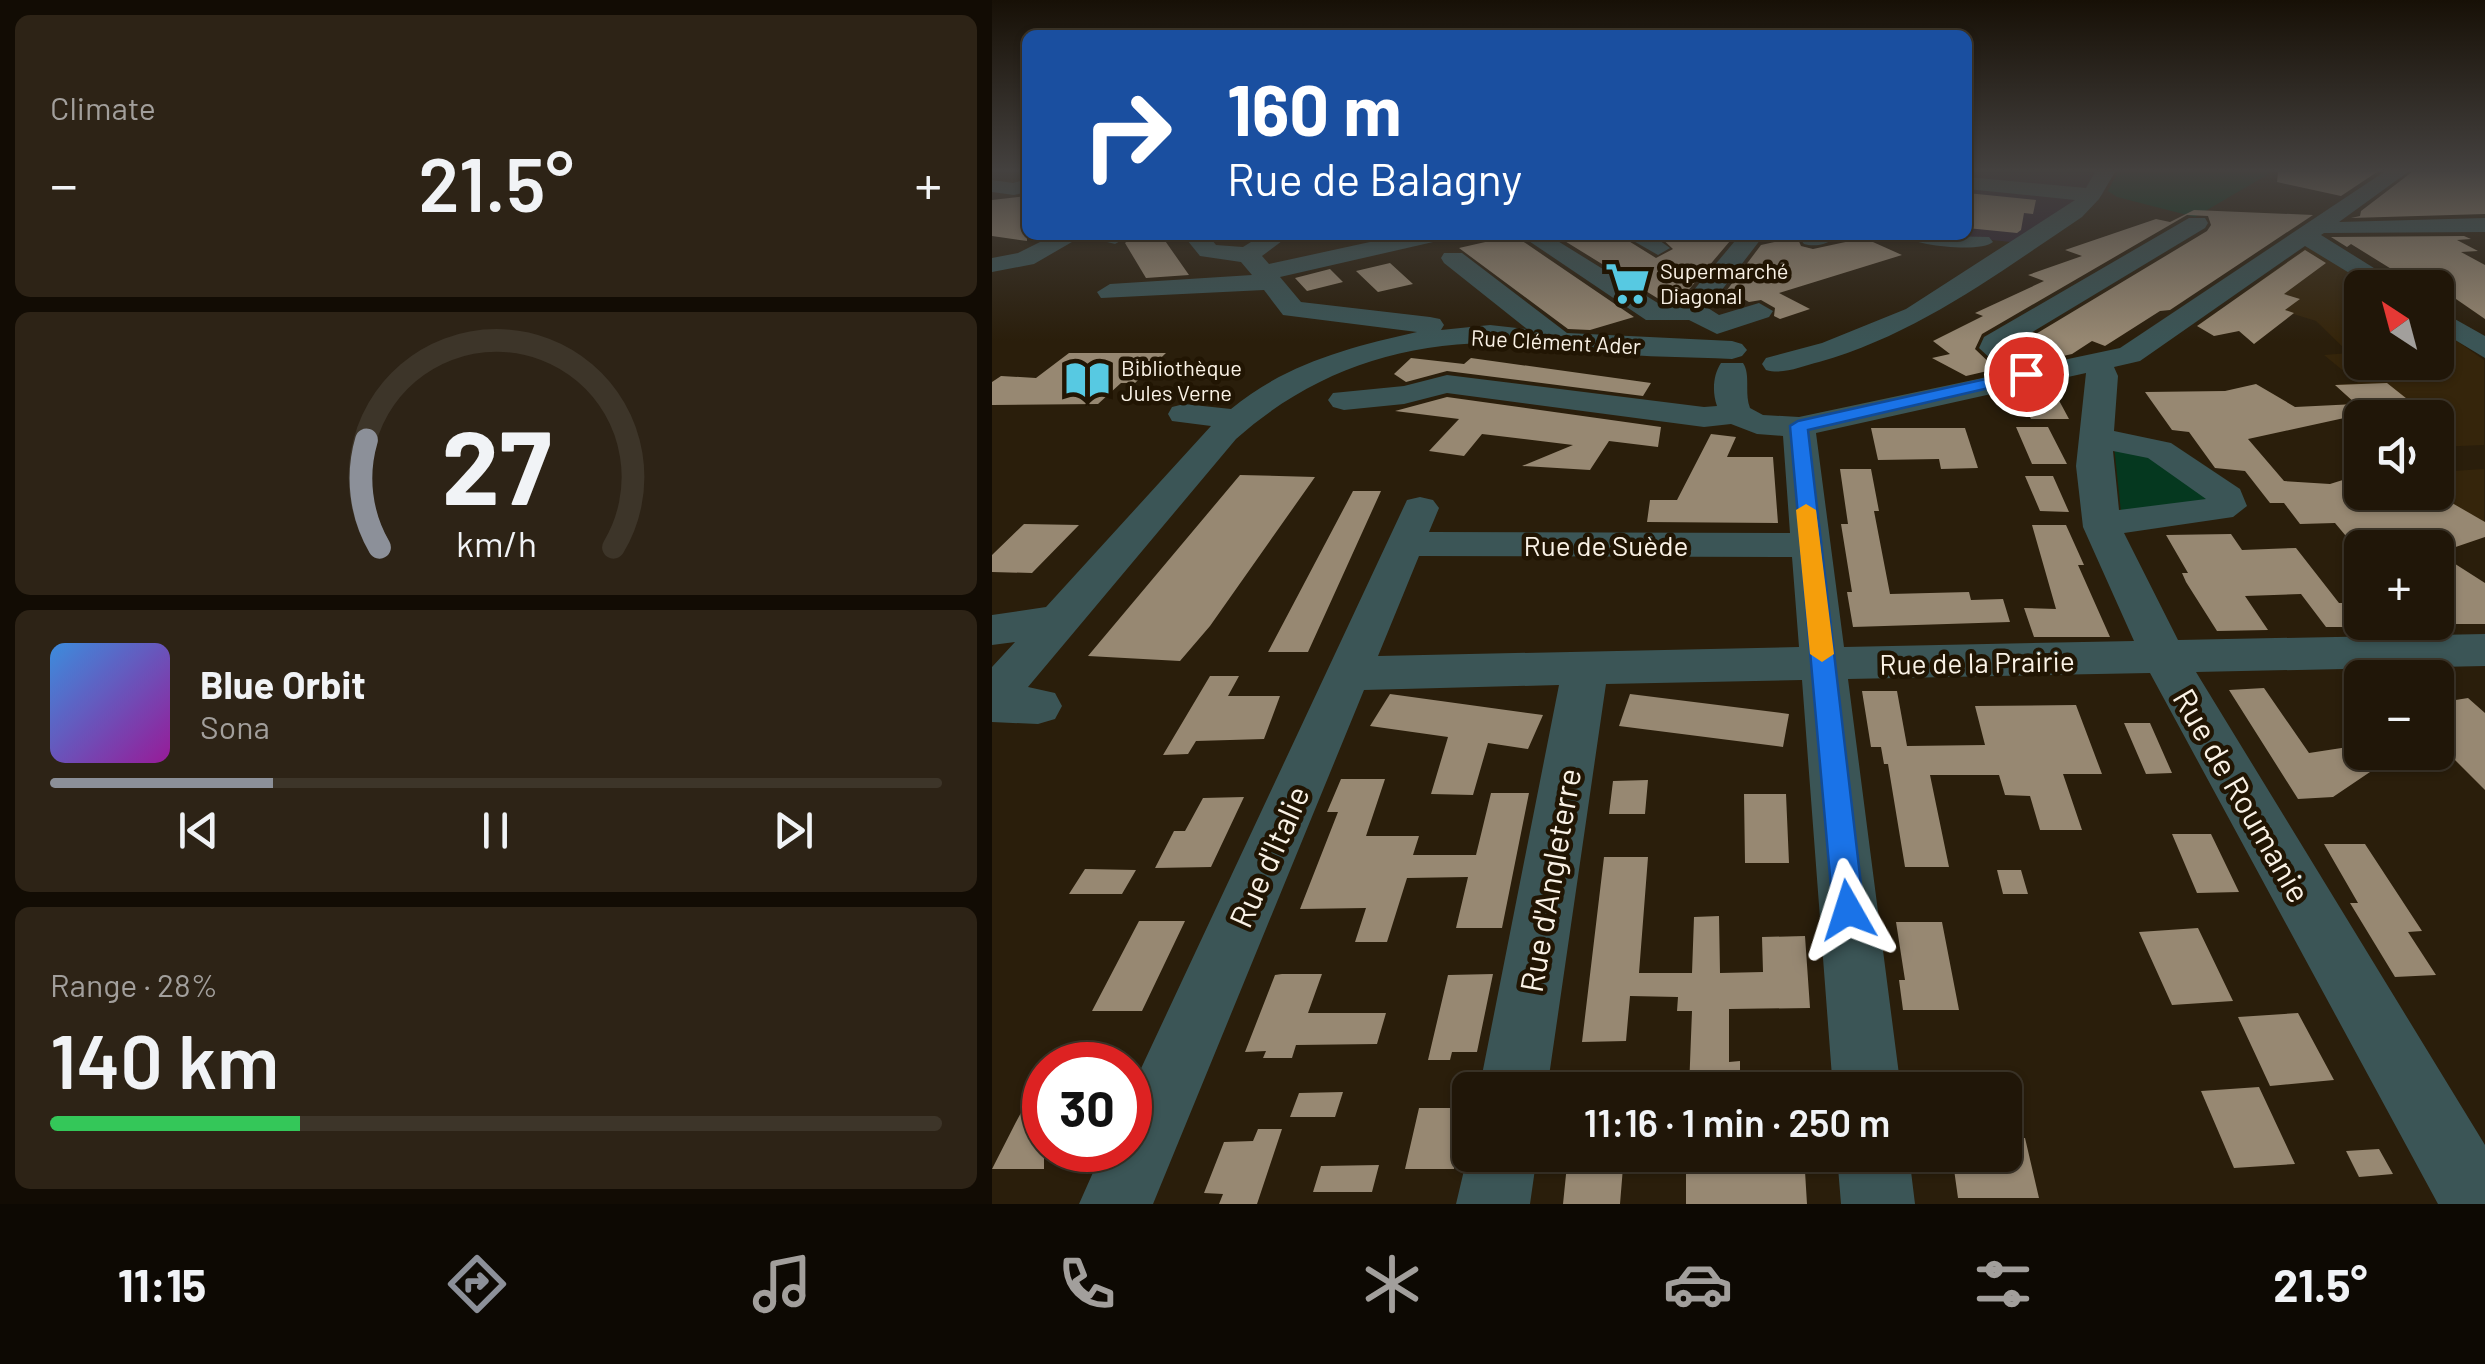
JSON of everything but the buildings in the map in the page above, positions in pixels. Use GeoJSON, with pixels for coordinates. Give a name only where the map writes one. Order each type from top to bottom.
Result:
{"type":"FeatureCollection","features":[{"type":"Feature","properties":{"kind":"street","name":"Rue Clément Ader"},"geometry":{"type":"LineString","coordinates":[[1454,340],[1698,359],[1738,358],[1934,306],[2050,228]]}},
{"type":"Feature","properties":{"kind":"street"},"geometry":{"type":"LineString","coordinates":[[2026,374],[1994,348],[1994,343],[2188,228]]}},
{"type":"Feature","properties":{"kind":"street"},"geometry":{"type":"LineString","coordinates":[[1757,245],[1738,271],[1710,287],[1738,358],[1757,424],[1798,426],[2026,374],[2130,355],[2320,228]]}},
{"type":"Feature","properties":{"kind":"street"},"geometry":{"type":"LineString","coordinates":[[2315,232],[2367,228]]}},
{"type":"Feature","properties":{"kind":"street"},"geometry":{"type":"LineString","coordinates":[[2315,232],[2367,270]]}},
{"type":"Feature","properties":{"kind":"street"},"geometry":{"type":"LineString","coordinates":[[992,252],[1021,240]]}},
{"type":"Feature","properties":{"kind":"street"},"geometry":{"type":"LineString","coordinates":[[992,265],[1025,259],[1062,240]]}},
{"type":"Feature","properties":{"kind":"street"},"geometry":{"type":"LineString","coordinates":[[1199,240],[1205,248],[1259,254]]}},
{"type":"Feature","properties":{"kind":"street"},"geometry":{"type":"LineString","coordinates":[[1186,260],[1388,240]]}},
{"type":"Feature","properties":{"kind":"street"},"geometry":{"type":"LineString","coordinates":[[1540,240],[1656,314],[1738,358]]}},
{"type":"Feature","properties":{"kind":"street"},"geometry":{"type":"LineString","coordinates":[[1644,240],[1658,248]]}},
{"type":"Feature","properties":{"kind":"street"},"geometry":{"type":"LineString","coordinates":[[1846,329],[1982,242],[1964,240]]}},
{"type":"Feature","properties":{"kind":"street"},"geometry":{"type":"LineString","coordinates":[[1110,292],[1259,254],[1349,243]]}},
{"type":"Feature","properties":{"kind":"street"},"geometry":{"type":"LineString","coordinates":[[1259,254],[1293,309],[1436,325],[1454,340]]}},
{"type":"Feature","properties":{"kind":"street"},"geometry":{"type":"LineString","coordinates":[[1453,258],[1556,339]]}},
{"type":"Feature","properties":{"kind":"street"},"geometry":{"type":"LineString","coordinates":[[1344,400],[1404,395],[1447,384],[1704,417],[1738,358],[1758,311]]}},
{"type":"Feature","properties":{"kind":"street"},"geometry":{"type":"LineString","coordinates":[[2454,328],[2484,349]]}},
{"type":"Feature","properties":{"kind":"street","name":"Rue Clément Ader"},"geometry":{"type":"LineString","coordinates":[[1007,703],[1029,658],[1062,620],[1139,514],[1230,425],[1335,371],[1388,354],[1490,334],[1738,358]]}},
{"type":"Feature","properties":{"kind":"street","name":"Rue de Roumanie"},"geometry":{"type":"LineString","coordinates":[[2095,362],[2104,376],[2094,466],[2102,527],[2166,659],[2478,1204]]}},
{"type":"Feature","properties":{"kind":"street"},"geometry":{"type":"LineString","coordinates":[[1184,414],[1230,425]]}},
{"type":"Feature","properties":{"kind":"street"},"geometry":{"type":"LineString","coordinates":[[1798,426],[1864,1072]]}},
{"type":"Feature","properties":{"kind":"street"},"geometry":{"type":"LineString","coordinates":[[2099,438],[2159,450],[2227,496],[2228,506],[2102,527]]}},
{"type":"Feature","properties":{"kind":"street","name":"Rue de Suède"},"geometry":{"type":"LineString","coordinates":[[1412,526],[1809,545]]}},
{"type":"Feature","properties":{"kind":"street","name":"Rue d'Italie"},"geometry":{"type":"LineString","coordinates":[[1116,1204],[1412,526]]}},
{"type":"Feature","properties":{"kind":"street"},"geometry":{"type":"LineString","coordinates":[[992,630],[1062,620]]}},
{"type":"Feature","properties":{"kind":"street","name":"Rue de la Prairie"},"geometry":{"type":"LineString","coordinates":[[1350,673],[2484,650]]}},
{"type":"Feature","properties":{"kind":"street","name":"Rue d'Angleterre"},"geometry":{"type":"LineString","coordinates":[[1515,1072],[1584,670]]}},
{"type":"Feature","properties":{"kind":"street"},"geometry":{"type":"LineString","coordinates":[[1493,1204],[1499,1172]]}},
{"type":"Feature","properties":{"kind":"street"},"geometry":{"type":"LineString","coordinates":[[1875,1172],[1878,1204]]}},
{"type":"Feature","properties":{"kind":"shaded area"},"geometry":{"type":"Polygon","coordinates":[[[1972,228],[2060,228],[2038,245],[1972,238],[1972,228]]]}},
{"type":"Feature","properties":{"kind":"shaded area"},"geometry":{"type":"Polygon","coordinates":[[[2307,247],[2348,270],[2344,270],[2344,348],[2316,321],[2238,297],[2307,247]]]}},
{"type":"Feature","properties":{"kind":"shaded area"},"geometry":{"type":"Polygon","coordinates":[[[2454,339],[2484,360],[2484,445],[2454,446],[2454,400],[2352,400],[2335,385],[2358,383],[2354,380],[2454,380],[2454,339]]]}},
{"type":"Feature","properties":{"kind":"shaded area"},"geometry":{"type":"Polygon","coordinates":[[[2344,353],[2344,371],[2324,355],[2344,353]]]}},
{"type":"Feature","properties":{"kind":"shaded area"},"geometry":{"type":"Polygon","coordinates":[[[2484,469],[2484,522],[2454,505],[2454,471],[2484,469]]]}},
{"type":"Feature","properties":{"kind":"green space"},"geometry":{"type":"Polygon","coordinates":[[[2114,446],[2141,450],[2215,498],[2121,512],[2114,446]]]}},
{"type":"Feature","properties":{"kind":"slow traffic"},"geometry":{"type":"LineString","coordinates":[[1806,510],[1822,654]]}},
{"type":"Feature","properties":{"kind":"place","name":"Supermarché Diagonal"},"geometry":{"type":"Point","coordinates":[1627,283]}},
{"type":"Feature","properties":{"kind":"place","name":"Bibliothèque Jules Verne"},"geometry":{"type":"Point","coordinates":[1088,380]}},
{"type":"Feature","properties":{"kind":"route"},"geometry":{"type":"LineString","coordinates":[[1848,910],[1798,426],[2026,374]]}}]}
